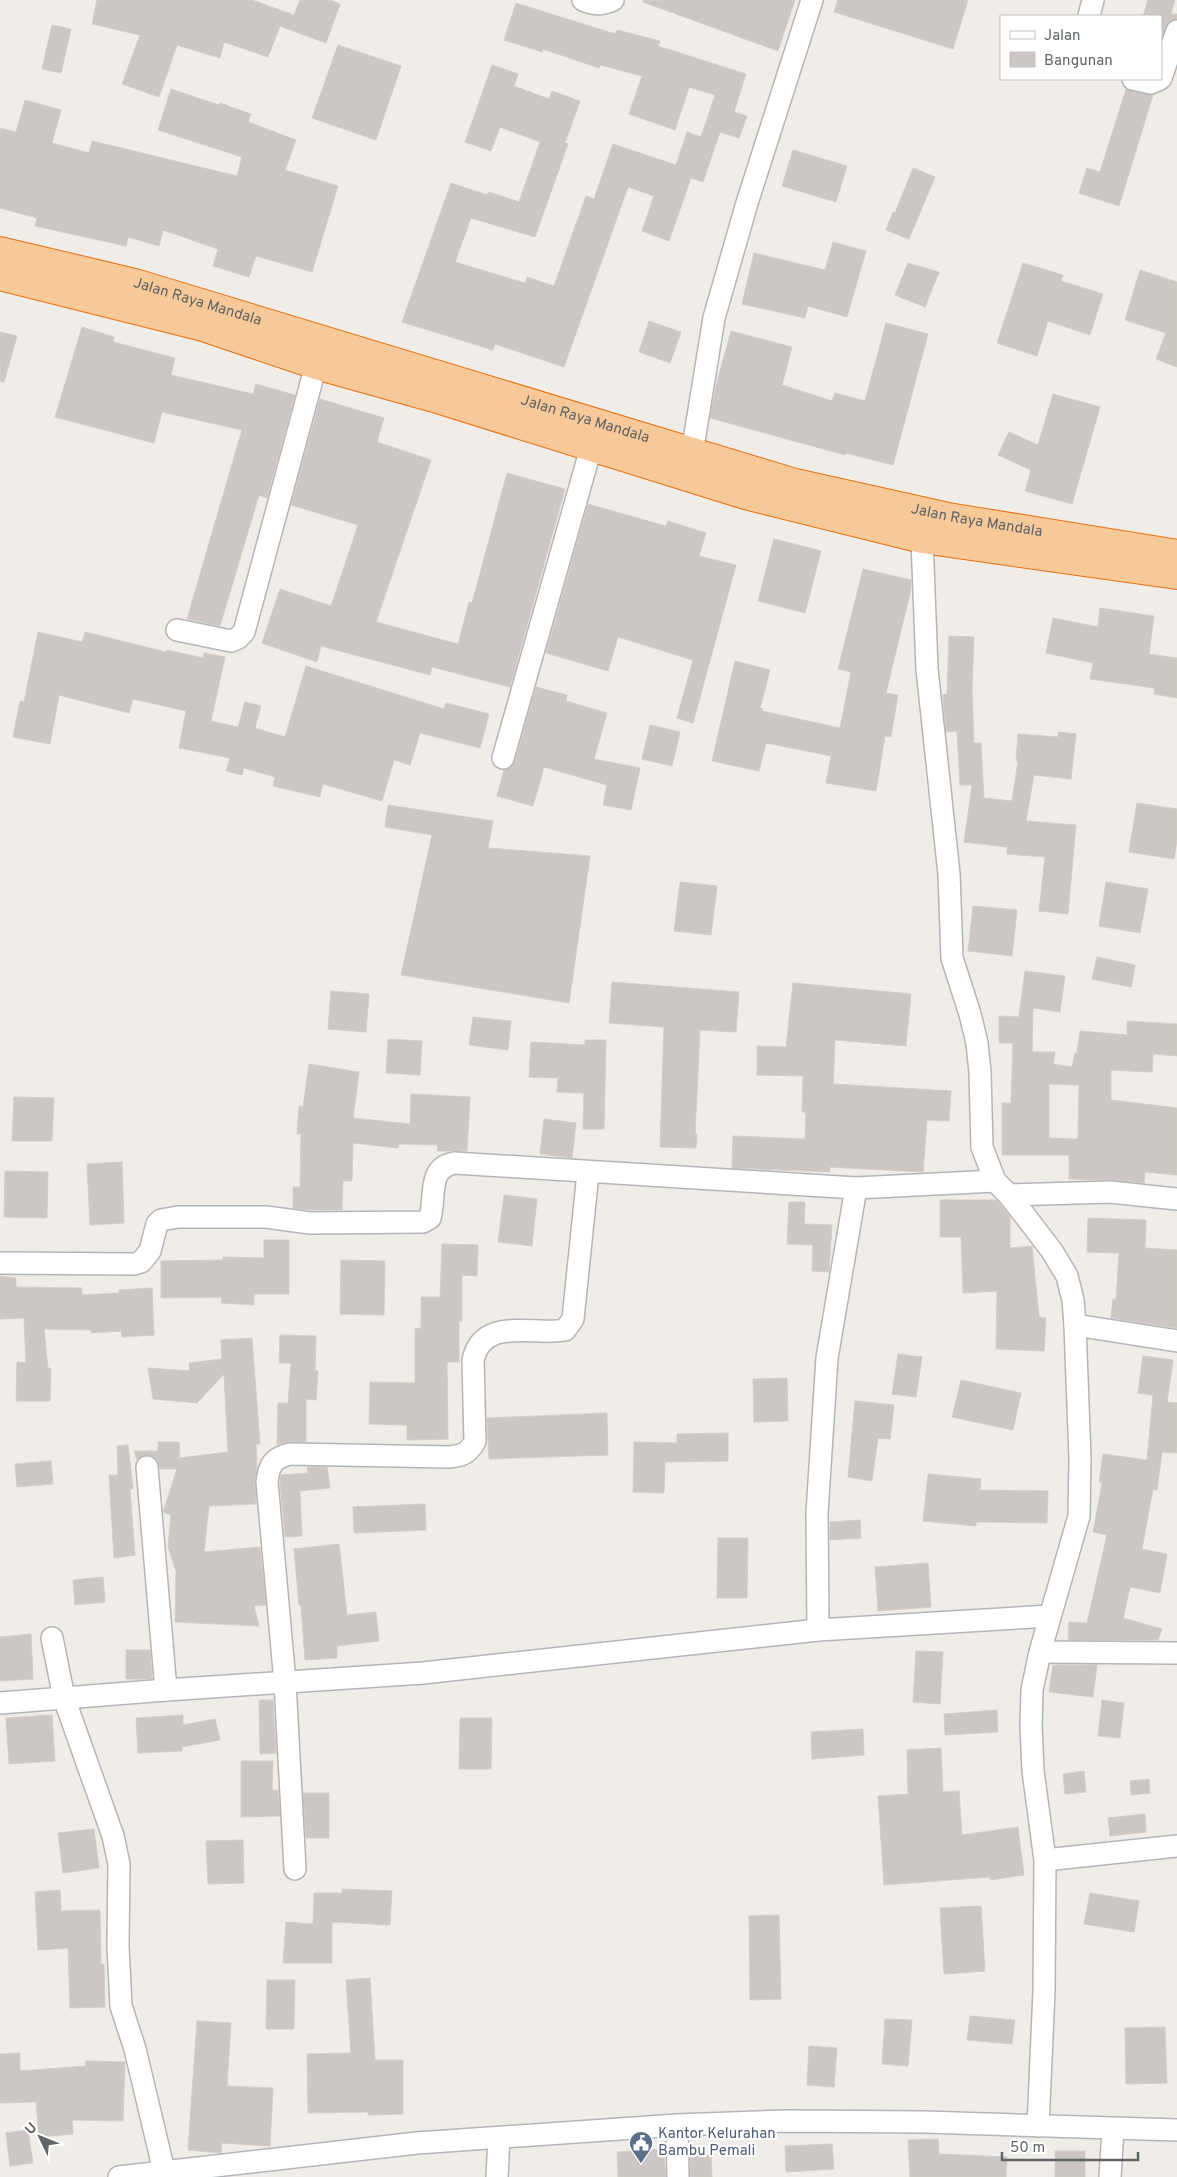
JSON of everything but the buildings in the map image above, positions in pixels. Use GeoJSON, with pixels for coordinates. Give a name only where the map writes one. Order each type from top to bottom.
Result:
{"type":"FeatureCollection","features":[{"type":"Feature","properties":{"kind":"highway","name":"Jalan Raya Mandala"},"geometry":{"type":"LineString","coordinates":[[0,251],[136,284],[316,365],[434,398],[745,495],[922,539],[1173,564]]}},
{"type":"Feature","properties":{"kind":"highway","name":"Jalan Raya Mandala"},"geometry":{"type":"LineString","coordinates":[[0,276],[207,317],[796,482],[948,517],[1173,564]]}},
{"type":"Feature","properties":{"kind":"street"},"geometry":{"type":"LineString","coordinates":[[583,0],[594,4],[604,4],[614,0]]}},
{"type":"Feature","properties":{"kind":"street"},"geometry":{"type":"LineString","coordinates":[[692,453],[714,318],[772,122],[812,0]]}},
{"type":"Feature","properties":{"kind":"street"},"geometry":{"type":"LineString","coordinates":[[1089,15],[1093,0]]}},
{"type":"Feature","properties":{"kind":"street"},"geometry":{"type":"LineString","coordinates":[[1162,75],[1177,30]]}},
{"type":"Feature","properties":{"kind":"street"},"geometry":{"type":"LineString","coordinates":[[1138,80],[1151,83],[1157,80]]}},
{"type":"Feature","properties":{"kind":"street"},"geometry":{"type":"LineString","coordinates":[[177,630],[232,641],[244,632],[316,365]]}},
{"type":"Feature","properties":{"kind":"street"},"geometry":{"type":"LineString","coordinates":[[503,758],[592,448]]}},
{"type":"Feature","properties":{"kind":"street"},"geometry":{"type":"LineString","coordinates":[[922,539],[927,669],[949,874],[952,958],[977,1043],[980,1072],[982,1147],[1002,1188],[1052,1251],[1067,1276],[1073,1300],[1075,1325],[1080,1458],[1079,1516],[1040,1652],[1032,1690],[1033,1771],[1045,1860],[1044,1991],[1038,2126]]}},
{"type":"Feature","properties":{"kind":"street"},"geometry":{"type":"LineString","coordinates":[[0,1263],[134,1264],[141,1262],[150,1251],[156,1224],[162,1220],[178,1217],[266,1217],[310,1224],[423,1222],[430,1218],[436,1175],[439,1168],[455,1163],[588,1173],[856,1188],[1002,1188],[1110,1192],[1177,1198]]}},
{"type":"Feature","properties":{"kind":"street"},"geometry":{"type":"LineString","coordinates":[[295,1869],[285,1682],[267,1482],[269,1467],[280,1457],[290,1454],[449,1457],[460,1456],[468,1452],[475,1441],[473,1360],[476,1349],[481,1342],[492,1334],[503,1331],[565,1330],[573,1319],[588,1173]]}},
{"type":"Feature","properties":{"kind":"street"},"geometry":{"type":"LineString","coordinates":[[818,1630],[817,1513],[827,1358],[856,1188]]}},
{"type":"Feature","properties":{"kind":"street"},"geometry":{"type":"LineString","coordinates":[[1075,1325],[1177,1341]]}},
{"type":"Feature","properties":{"kind":"street"},"geometry":{"type":"LineString","coordinates":[[147,1467],[166,1690]]}},
{"type":"Feature","properties":{"kind":"street"},"geometry":{"type":"LineString","coordinates":[[0,1704],[166,1690],[423,1673],[818,1630],[1050,1616]]}},
{"type":"Feature","properties":{"kind":"street"},"geometry":{"type":"LineString","coordinates":[[52,1638],[64,1698],[98,1792],[119,1864],[118,1947],[121,2006],[134,2049],[164,2171]]}},
{"type":"Feature","properties":{"kind":"street"},"geometry":{"type":"LineString","coordinates":[[1040,1652],[1177,1653]]}},
{"type":"Feature","properties":{"kind":"street"},"geometry":{"type":"LineString","coordinates":[[1045,1860],[1177,1846]]}},
{"type":"Feature","properties":{"kind":"street"},"geometry":{"type":"LineString","coordinates":[[120,2177],[417,2143],[677,2124],[786,2121],[925,2122],[1177,2130]]}},
{"type":"Feature","properties":{"kind":"street"},"geometry":{"type":"LineString","coordinates":[[677,2124],[678,2177]]}},
{"type":"Feature","properties":{"kind":"street"},"geometry":{"type":"LineString","coordinates":[[1110,2177],[1113,2129]]}},
{"type":"Feature","properties":{"kind":"street"},"geometry":{"type":"LineString","coordinates":[[497,2177],[499,2138]]}},
{"type":"Feature","properties":{"kind":"place","name":"Kantor Kelurahan Bambu Pemali"},"geometry":{"type":"Point","coordinates":[641,2164]}}]}
